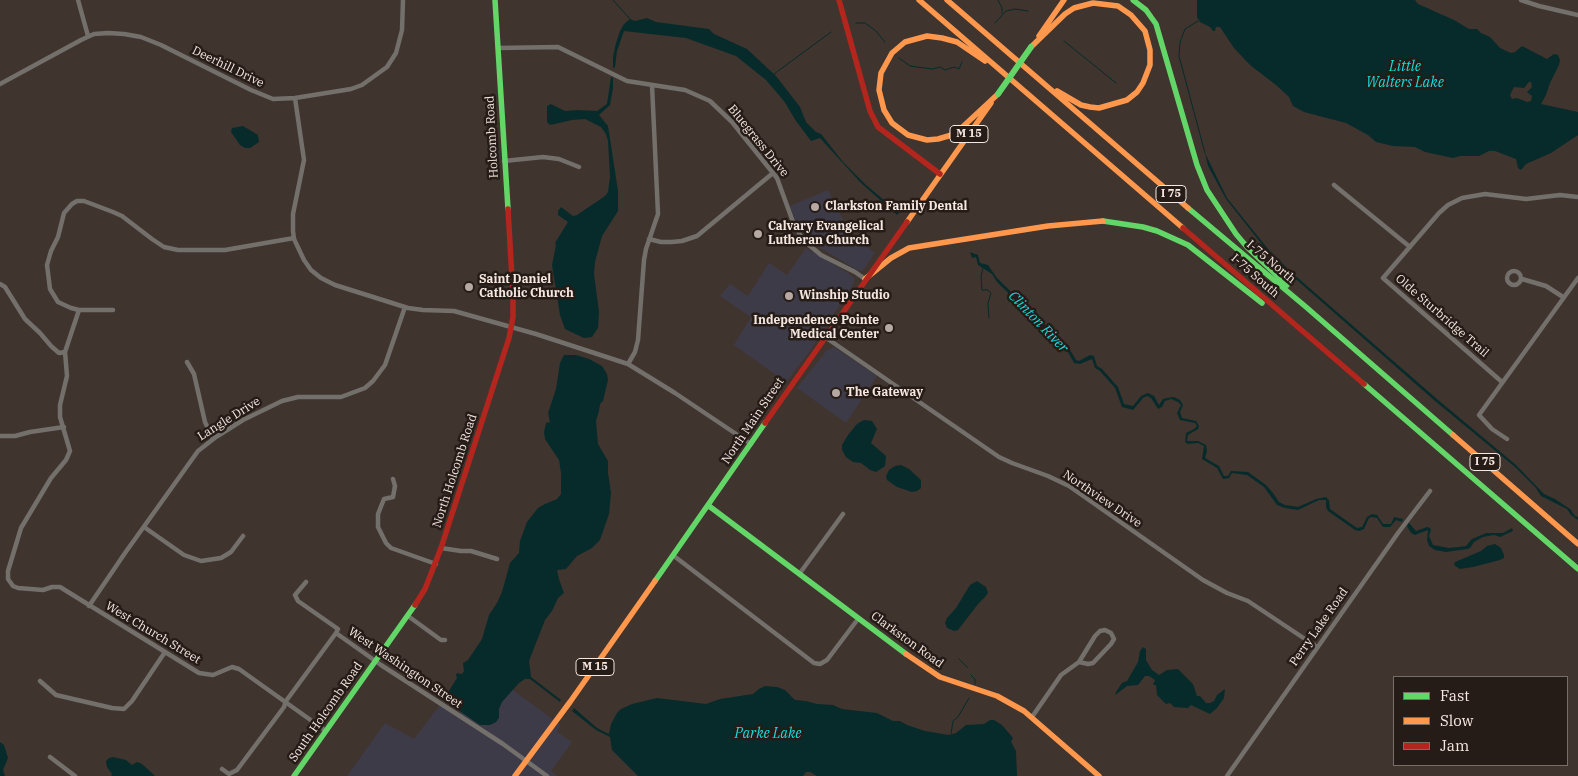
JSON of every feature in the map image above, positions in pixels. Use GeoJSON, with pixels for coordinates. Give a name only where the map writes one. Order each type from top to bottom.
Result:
{"type":"FeatureCollection","features":[{"type":"Feature","properties":{"kind":"main road","name":"Holcomb Road"},"geometry":{"type":"LineString","coordinates":[[495,0],[510,272]]}},
{"type":"Feature","properties":{"kind":"main road"},"geometry":{"type":"LineString","coordinates":[[839,0],[870,110],[878,127],[940,174]]}},
{"type":"Feature","properties":{"kind":"main road","name":"I-75 South"},"geometry":{"type":"LineString","coordinates":[[918,0],[1578,569]]}},
{"type":"Feature","properties":{"kind":"main road","name":"I-75 North"},"geometry":{"type":"LineString","coordinates":[[947,0],[1130,160],[1306,306],[1578,544]]}},
{"type":"Feature","properties":{"kind":"main road","name":"M 15"},"geometry":{"type":"LineString","coordinates":[[998,94],[1064,0]]}},
{"type":"Feature","properties":{"kind":"main road"},"geometry":{"type":"LineString","coordinates":[[1133,0],[1146,10],[1156,24],[1197,164],[1208,190],[1236,234],[1304,300],[1306,306]]}},
{"type":"Feature","properties":{"kind":"main road"},"geometry":{"type":"LineString","coordinates":[[1031,47],[1065,14],[1074,8],[1093,3],[1118,6],[1131,15],[1145,31],[1149,44],[1150,65],[1143,83],[1128,100],[1117,104],[1099,108],[1081,105],[1038,79]]}},
{"type":"Feature","properties":{"kind":"main road"},"geometry":{"type":"LineString","coordinates":[[998,94],[956,134],[927,140],[908,135],[899,130],[887,117],[881,102],[880,80],[885,62],[892,53],[912,39],[928,36],[957,42],[978,58],[999,69]]}},
{"type":"Feature","properties":{"kind":"main road","name":"North Main Street"},"geometry":{"type":"LineString","coordinates":[[526,760],[674,556],[865,279],[998,94]]}},
{"type":"Feature","properties":{"kind":"main road"},"geometry":{"type":"LineString","coordinates":[[865,279],[891,258],[909,248],[1092,221],[1116,222],[1157,231],[1188,245],[1240,287],[1308,336]]}},
{"type":"Feature","properties":{"kind":"main road","name":"North Holcomb Road"},"geometry":{"type":"LineString","coordinates":[[376,661],[425,589],[436,564],[512,328],[510,272]]}},
{"type":"Feature","properties":{"kind":"main road","name":"Clarkston Road"},"geometry":{"type":"LineString","coordinates":[[709,506],[935,675],[997,696],[1032,716],[1080,761],[1099,776]]}},
{"type":"Feature","properties":{"kind":"main road","name":"South Holcomb Road"},"geometry":{"type":"LineString","coordinates":[[294,776],[376,661]]}},
{"type":"Feature","properties":{"kind":"main road","name":"M 15"},"geometry":{"type":"LineString","coordinates":[[515,776],[526,760]]}},
{"type":"Feature","properties":{"kind":"street"},"geometry":{"type":"LineString","coordinates":[[78,0],[88,36]]}},
{"type":"Feature","properties":{"kind":"street","name":"Deerhill Drive"},"geometry":{"type":"LineString","coordinates":[[0,84],[88,36],[108,33],[141,37],[273,99],[295,98],[351,89],[362,85],[387,67],[396,53],[402,30],[403,0]]}},
{"type":"Feature","properties":{"kind":"street"},"geometry":{"type":"LineString","coordinates":[[1521,0],[1578,16]]}},
{"type":"Feature","properties":{"kind":"street","name":"Bluegrass Drive"},"geometry":{"type":"LineString","coordinates":[[498,48],[558,47],[627,81],[652,86],[670,86],[685,90],[710,101],[732,122],[773,173],[781,186],[793,222],[803,240],[822,255],[865,279]]}},
{"type":"Feature","properties":{"kind":"street"},"geometry":{"type":"LineString","coordinates":[[628,364],[635,352],[638,340],[644,260],[658,214],[652,86]]}},
{"type":"Feature","properties":{"kind":"street"},"geometry":{"type":"LineString","coordinates":[[295,98],[304,160],[293,214],[294,238],[310,270],[335,285],[404,307],[454,311],[628,364],[751,444]]}},
{"type":"Feature","properties":{"kind":"street"},"geometry":{"type":"LineString","coordinates":[[504,161],[543,157],[559,159],[579,167]]}},
{"type":"Feature","properties":{"kind":"street"},"geometry":{"type":"LineString","coordinates":[[649,239],[660,242],[672,242],[697,236],[773,173]]}},
{"type":"Feature","properties":{"kind":"street"},"geometry":{"type":"LineString","coordinates":[[1334,185],[1410,246]]}},
{"type":"Feature","properties":{"kind":"street","name":"Olde Sturbridge Trail"},"geometry":{"type":"LineString","coordinates":[[1502,382],[1383,278],[1439,213],[1448,205],[1462,198],[1486,194],[1526,199],[1560,195],[1578,197]]}},
{"type":"Feature","properties":{"kind":"street"},"geometry":{"type":"LineString","coordinates":[[113,310],[79,310],[64,306],[55,298],[48,282],[47,264],[50,251],[59,234],[64,213],[77,201],[84,201],[115,213],[152,240],[178,250],[225,250],[294,238]]}},
{"type":"Feature","properties":{"kind":"street"},"geometry":{"type":"LineString","coordinates":[[1507,439],[1492,429],[1479,415],[1578,278]]}},
{"type":"Feature","properties":{"kind":"street"},"geometry":{"type":"LineString","coordinates":[[1522,279],[1546,286],[1564,297]]}},
{"type":"Feature","properties":{"kind":"street"},"geometry":{"type":"LineString","coordinates":[[0,284],[5,287],[26,319],[51,346],[59,353],[65,352]]}},
{"type":"Feature","properties":{"kind":"street","name":"Langle Drive"},"geometry":{"type":"LineString","coordinates":[[90,606],[198,450],[244,420],[282,400],[298,397],[341,397],[365,388],[374,381],[385,365],[404,307]]}},
{"type":"Feature","properties":{"kind":"street"},"geometry":{"type":"LineString","coordinates":[[0,436],[15,436],[64,427],[60,417],[60,405],[67,376],[65,352],[79,310]]}},
{"type":"Feature","properties":{"kind":"street","name":"Northview Drive"},"geometry":{"type":"LineString","coordinates":[[825,337],[999,457],[1069,486],[1203,580],[1227,593],[1248,601],[1317,647]]}},
{"type":"Feature","properties":{"kind":"street"},"geometry":{"type":"LineString","coordinates":[[187,362],[194,374],[206,422],[213,439]]}},
{"type":"Feature","properties":{"kind":"street","name":"West Church Street"},"geometry":{"type":"LineString","coordinates":[[64,427],[70,451],[66,460],[51,478],[21,528],[8,571],[8,579],[16,587],[43,590],[60,587],[205,675],[212,675],[232,668],[239,669],[326,731]]}},
{"type":"Feature","properties":{"kind":"street"},"geometry":{"type":"LineString","coordinates":[[393,479],[395,486],[393,497],[384,500],[378,514],[378,527],[386,543],[391,548],[436,564]]}},
{"type":"Feature","properties":{"kind":"street","name":"Perry Lake Road"},"geometry":{"type":"LineString","coordinates":[[1227,776],[1430,490]]}},
{"type":"Feature","properties":{"kind":"street"},"geometry":{"type":"LineString","coordinates":[[800,573],[843,514]]}},
{"type":"Feature","properties":{"kind":"street"},"geometry":{"type":"LineString","coordinates":[[144,527],[184,555],[201,561],[220,558],[231,552],[243,536]]}},
{"type":"Feature","properties":{"kind":"street"},"geometry":{"type":"LineString","coordinates":[[441,548],[460,551],[471,550],[498,559]]}},
{"type":"Feature","properties":{"kind":"street"},"geometry":{"type":"LineString","coordinates":[[674,556],[814,663],[820,664],[827,660],[858,619]]}},
{"type":"Feature","properties":{"kind":"street","name":"West Washington Street"},"geometry":{"type":"LineString","coordinates":[[306,582],[295,596],[298,601],[338,629],[336,632],[547,776]]}},
{"type":"Feature","properties":{"kind":"street"},"geometry":{"type":"LineString","coordinates":[[408,616],[441,640],[444,640]]}},
{"type":"Feature","properties":{"kind":"street"},"geometry":{"type":"LineString","coordinates":[[1032,716],[1061,675],[1079,662],[1100,631],[1105,630],[1111,633],[1114,639],[1093,663],[1079,662]]}},
{"type":"Feature","properties":{"kind":"street"},"geometry":{"type":"LineString","coordinates":[[222,769],[229,774],[237,770],[336,632]]}},
{"type":"Feature","properties":{"kind":"street"},"geometry":{"type":"LineString","coordinates":[[40,681],[56,695],[124,709],[132,701],[165,652]]}},
{"type":"Feature","properties":{"kind":"street"},"geometry":{"type":"LineString","coordinates":[[50,757],[74,775]]}},
{"type":"Feature","properties":{"kind":"shaded area"},"geometry":{"type":"Polygon","coordinates":[[[828,190],[843,220],[838,226],[875,253],[863,270],[859,271],[812,243],[802,232],[795,220],[790,206],[828,190]]]}},
{"type":"Feature","properties":{"kind":"shaded area"},"geometry":{"type":"Polygon","coordinates":[[[806,248],[848,273],[854,278],[854,283],[810,351],[786,382],[734,345],[751,317],[720,296],[730,284],[748,296],[769,263],[787,275],[806,248]]]}},
{"type":"Feature","properties":{"kind":"shaded area"},"geometry":{"type":"Polygon","coordinates":[[[834,347],[877,376],[846,423],[797,388],[827,350],[834,347]]]}},
{"type":"Feature","properties":{"kind":"shaded area"},"geometry":{"type":"Polygon","coordinates":[[[496,678],[561,725],[557,732],[572,742],[551,771],[557,776],[347,776],[385,723],[414,739],[442,702],[460,713],[476,692],[496,678]]]}},
{"type":"Feature","properties":{"kind":"water","name":"Little Walters Lake"},"geometry":{"type":"Polygon","coordinates":[[[1197,0],[1415,0],[1418,4],[1469,29],[1477,29],[1490,37],[1500,48],[1511,53],[1522,46],[1547,59],[1554,54],[1558,55],[1559,65],[1541,104],[1578,112],[1578,135],[1551,153],[1526,164],[1521,170],[1518,168],[1516,159],[1495,151],[1489,151],[1479,156],[1453,158],[1425,152],[1415,147],[1393,146],[1376,142],[1368,135],[1346,123],[1304,112],[1293,106],[1289,97],[1250,65],[1234,48],[1220,27],[1216,27],[1215,31],[1213,31],[1210,27],[1200,22],[1197,17],[1197,0]],[[1531,82],[1524,88],[1514,87],[1510,95],[1512,99],[1517,98],[1527,102],[1531,101],[1532,96],[1527,92],[1532,87],[1531,82]]]}},
{"type":"Feature","properties":{"kind":"water"},"geometry":{"type":"Polygon","coordinates":[[[647,18],[656,22],[709,29],[714,34],[747,49],[776,76],[800,107],[806,122],[816,132],[821,134],[843,162],[899,213],[897,215],[860,182],[820,138],[811,141],[784,101],[766,80],[736,56],[686,38],[624,31],[617,51],[615,67],[613,68],[616,43],[624,24],[630,19],[635,21],[647,18]]]}},
{"type":"Feature","properties":{"kind":"water"},"geometry":{"type":"Polygon","coordinates":[[[611,77],[613,78],[613,88],[610,105],[599,115],[608,126],[618,191],[618,211],[602,236],[595,262],[594,274],[599,312],[598,328],[592,337],[584,338],[565,329],[560,315],[552,265],[555,243],[568,222],[558,215],[558,211],[561,207],[573,216],[577,215],[608,192],[610,177],[608,141],[601,127],[585,119],[550,125],[547,122],[547,106],[551,104],[565,111],[597,111],[607,104],[611,77]]]}},
{"type":"Feature","properties":{"kind":"water"},"geometry":{"type":"Polygon","coordinates":[[[243,126],[258,135],[259,142],[250,148],[240,145],[231,132],[232,128],[243,126]]]}},
{"type":"Feature","properties":{"kind":"water"},"geometry":{"type":"Polygon","coordinates":[[[1205,153],[1227,198],[1268,249],[1291,272],[1516,465],[1544,494],[1570,509],[1578,517],[1578,520],[1567,509],[1541,496],[1536,488],[1515,467],[1435,401],[1290,274],[1268,252],[1226,199],[1208,166],[1205,153]]]}},
{"type":"Feature","properties":{"kind":"water","name":"Clinton River"},"geometry":{"type":"Polygon","coordinates":[[[970,252],[978,255],[980,263],[988,265],[997,278],[1053,333],[1063,346],[1070,350],[1076,360],[1079,361],[1090,355],[1094,356],[1097,366],[1118,387],[1124,404],[1133,406],[1141,396],[1148,393],[1154,396],[1159,405],[1163,399],[1167,398],[1174,397],[1180,400],[1183,405],[1180,412],[1182,418],[1196,421],[1199,426],[1198,429],[1188,435],[1187,441],[1198,441],[1206,445],[1205,458],[1219,466],[1224,476],[1228,476],[1231,471],[1248,472],[1266,485],[1279,502],[1285,505],[1298,507],[1326,497],[1329,500],[1330,509],[1357,528],[1362,527],[1367,517],[1372,514],[1377,515],[1383,524],[1391,524],[1394,517],[1403,519],[1402,522],[1396,520],[1390,527],[1383,527],[1377,518],[1372,517],[1369,518],[1364,529],[1359,531],[1328,511],[1326,500],[1319,500],[1298,510],[1285,508],[1277,505],[1264,487],[1247,475],[1232,473],[1229,478],[1223,479],[1217,468],[1202,459],[1204,446],[1198,443],[1188,444],[1185,442],[1186,433],[1197,426],[1195,423],[1180,420],[1177,413],[1181,405],[1178,402],[1171,399],[1165,401],[1162,407],[1158,409],[1151,398],[1147,396],[1133,410],[1122,407],[1115,388],[1095,368],[1092,359],[1080,364],[1074,363],[1068,352],[1061,349],[1051,335],[997,282],[992,274],[978,265],[976,257],[972,258],[970,252]]]}},
{"type":"Feature","properties":{"kind":"water"},"geometry":{"type":"Polygon","coordinates":[[[564,355],[576,355],[589,359],[602,366],[607,374],[608,380],[596,421],[598,444],[608,461],[611,493],[609,514],[600,540],[592,548],[577,556],[566,569],[557,570],[564,593],[558,598],[545,620],[529,661],[531,677],[561,700],[560,702],[530,679],[525,679],[502,702],[499,709],[499,718],[496,722],[490,725],[480,725],[448,703],[445,697],[457,678],[457,673],[462,674],[464,671],[463,663],[468,660],[482,639],[489,615],[502,592],[510,563],[519,553],[520,541],[527,522],[538,508],[557,499],[561,494],[559,460],[545,439],[544,432],[546,423],[550,422],[548,413],[556,389],[560,363],[564,355]]]}},
{"type":"Feature","properties":{"kind":"water"},"geometry":{"type":"Polygon","coordinates":[[[864,420],[872,421],[877,429],[871,443],[886,456],[885,466],[876,472],[861,463],[853,462],[846,457],[842,450],[842,445],[848,435],[857,424],[864,420]]]}},
{"type":"Feature","properties":{"kind":"water"},"geometry":{"type":"Polygon","coordinates":[[[901,465],[909,469],[921,480],[921,488],[917,491],[912,492],[897,487],[887,480],[886,476],[889,470],[901,465]]]}},
{"type":"Feature","properties":{"kind":"water"},"geometry":{"type":"Polygon","coordinates":[[[1409,523],[1416,531],[1427,527],[1430,528],[1429,536],[1433,545],[1449,548],[1466,546],[1472,539],[1486,533],[1503,533],[1512,528],[1513,531],[1500,537],[1494,535],[1483,537],[1467,549],[1446,552],[1435,550],[1429,546],[1427,540],[1428,530],[1415,535],[1411,533],[1407,526],[1409,523]]]}},
{"type":"Feature","properties":{"kind":"water"},"geometry":{"type":"Polygon","coordinates":[[[1495,544],[1501,548],[1504,558],[1460,569],[1454,565],[1455,562],[1495,544]]]}},
{"type":"Feature","properties":{"kind":"water"},"geometry":{"type":"Polygon","coordinates":[[[977,581],[986,587],[988,593],[958,630],[954,631],[947,628],[945,623],[947,618],[956,608],[970,585],[977,581]]]}},
{"type":"Feature","properties":{"kind":"water"},"geometry":{"type":"Polygon","coordinates":[[[1143,647],[1146,649],[1146,660],[1152,670],[1159,675],[1167,670],[1178,669],[1193,684],[1197,696],[1200,696],[1206,703],[1214,701],[1217,695],[1225,689],[1224,698],[1217,708],[1210,714],[1191,705],[1188,708],[1174,707],[1170,703],[1166,704],[1157,695],[1156,685],[1153,685],[1155,680],[1149,676],[1145,676],[1138,685],[1127,686],[1115,695],[1122,683],[1127,681],[1138,662],[1140,651],[1143,647]]]}},
{"type":"Feature","properties":{"kind":"water","name":"Parke Lake"},"geometry":{"type":"Polygon","coordinates":[[[765,686],[785,690],[795,700],[833,705],[842,709],[877,713],[893,721],[900,721],[925,731],[949,735],[956,733],[966,725],[984,724],[994,720],[1002,725],[1013,738],[1011,742],[1016,751],[1017,776],[817,776],[806,772],[803,776],[638,776],[612,750],[610,737],[596,730],[572,711],[574,708],[597,728],[609,734],[611,724],[617,713],[632,704],[657,698],[706,704],[720,699],[753,694],[765,686]]]}},
{"type":"Feature","properties":{"kind":"water"},"geometry":{"type":"Polygon","coordinates":[[[0,742],[4,745],[8,758],[3,770],[5,776],[0,776],[0,742]]]}},
{"type":"Feature","properties":{"kind":"water"},"geometry":{"type":"Polygon","coordinates":[[[113,757],[126,760],[132,765],[137,762],[142,764],[155,776],[111,776],[112,774],[107,767],[106,761],[113,757]]]}},
{"type":"Feature","properties":{"kind":"waterway"},"geometry":{"type":"LineString","coordinates":[[613,0],[630,19]]}},
{"type":"Feature","properties":{"kind":"waterway"},"geometry":{"type":"LineString","coordinates":[[998,0],[1002,13]]}},
{"type":"Feature","properties":{"kind":"waterway"},"geometry":{"type":"LineString","coordinates":[[995,23],[1006,11],[1015,9],[1028,11]]}},
{"type":"Feature","properties":{"kind":"waterway"},"geometry":{"type":"LineString","coordinates":[[1198,21],[1185,29],[1180,42],[1179,56],[1205,153]]}},
{"type":"Feature","properties":{"kind":"waterway"},"geometry":{"type":"LineString","coordinates":[[856,23],[865,23],[876,31],[885,42]]}},
{"type":"Feature","properties":{"kind":"waterway"},"geometry":{"type":"LineString","coordinates":[[774,74],[831,32]]}},
{"type":"Feature","properties":{"kind":"waterway"},"geometry":{"type":"LineString","coordinates":[[1064,41],[1116,83]]}},
{"type":"Feature","properties":{"kind":"waterway"},"geometry":{"type":"LineString","coordinates":[[899,58],[910,66],[932,69],[940,67],[945,70],[954,67],[959,69],[962,62]]}},
{"type":"Feature","properties":{"kind":"waterway"},"geometry":{"type":"LineString","coordinates":[[983,268],[981,276],[982,290],[988,290],[991,293],[988,303],[989,318]]}},
{"type":"Feature","properties":{"kind":"waterway"},"geometry":{"type":"LineString","coordinates":[[959,659],[968,668]]}},
{"type":"Feature","properties":{"kind":"waterway"},"geometry":{"type":"LineString","coordinates":[[971,675],[975,679],[975,684]]}},
{"type":"Feature","properties":{"kind":"waterway"},"geometry":{"type":"LineString","coordinates":[[951,734],[953,721],[958,717],[969,698]]}},
{"type":"Feature","properties":{"kind":"traffic: fast"},"geometry":{"type":"LineString","coordinates":[[495,0],[508,209]]}},
{"type":"Feature","properties":{"kind":"traffic: fast"},"geometry":{"type":"LineString","coordinates":[[1133,0],[1146,10],[1156,24],[1197,165],[1207,190],[1236,234],[1287,285]]}},
{"type":"Feature","properties":{"kind":"traffic: fast"},"geometry":{"type":"LineString","coordinates":[[998,94],[1031,47]]}},
{"type":"Feature","properties":{"kind":"traffic: fast"},"geometry":{"type":"LineString","coordinates":[[1188,208],[1306,307],[1453,435]]}},
{"type":"Feature","properties":{"kind":"traffic: fast"},"geometry":{"type":"LineString","coordinates":[[1103,221],[1143,227],[1188,245],[1262,303]]}},
{"type":"Feature","properties":{"kind":"traffic: fast"},"geometry":{"type":"LineString","coordinates":[[1364,384],[1578,569]]}},
{"type":"Feature","properties":{"kind":"traffic: fast"},"geometry":{"type":"LineString","coordinates":[[655,581],[765,423]]}},
{"type":"Feature","properties":{"kind":"traffic: fast"},"geometry":{"type":"LineString","coordinates":[[709,506],[906,654]]}},
{"type":"Feature","properties":{"kind":"traffic: fast"},"geometry":{"type":"LineString","coordinates":[[294,776],[415,605]]}},
{"type":"Feature","properties":{"kind":"traffic: slow"},"geometry":{"type":"LineString","coordinates":[[919,0],[1183,228]]}},
{"type":"Feature","properties":{"kind":"traffic: slow"},"geometry":{"type":"LineString","coordinates":[[947,0],[1188,208]]}},
{"type":"Feature","properties":{"kind":"traffic: slow"},"geometry":{"type":"LineString","coordinates":[[1039,36],[1064,0]]}},
{"type":"Feature","properties":{"kind":"traffic: slow"},"geometry":{"type":"LineString","coordinates":[[1031,47],[1065,14],[1074,8],[1093,3],[1118,6],[1131,15],[1145,31],[1150,50],[1150,65],[1143,83],[1137,92],[1127,100],[1099,108],[1090,107],[1081,105],[1057,91]]}},
{"type":"Feature","properties":{"kind":"traffic: slow"},"geometry":{"type":"LineString","coordinates":[[985,61],[957,42],[942,38],[927,36],[905,42],[892,53],[881,73],[879,90],[884,110],[892,123],[908,135],[927,140],[938,139],[955,134],[998,94]]}},
{"type":"Feature","properties":{"kind":"traffic: slow"},"geometry":{"type":"LineString","coordinates":[[907,222],[991,103]]}},
{"type":"Feature","properties":{"kind":"traffic: slow"},"geometry":{"type":"LineString","coordinates":[[865,279],[891,258],[909,248],[1048,226],[1103,221]]}},
{"type":"Feature","properties":{"kind":"traffic: slow"},"geometry":{"type":"LineString","coordinates":[[1453,435],[1578,544]]}},
{"type":"Feature","properties":{"kind":"traffic: slow"},"geometry":{"type":"LineString","coordinates":[[515,776],[570,702],[655,581]]}},
{"type":"Feature","properties":{"kind":"traffic: slow"},"geometry":{"type":"LineString","coordinates":[[906,654],[940,677],[997,696],[1024,711],[1099,776]]}},
{"type":"Feature","properties":{"kind":"traffic: jam"},"geometry":{"type":"LineString","coordinates":[[839,0],[870,111],[878,127],[940,174]]}},
{"type":"Feature","properties":{"kind":"traffic: jam"},"geometry":{"type":"LineString","coordinates":[[415,605],[425,589],[441,548],[509,338],[513,317],[513,296],[508,209]]}},
{"type":"Feature","properties":{"kind":"traffic: jam"},"geometry":{"type":"LineString","coordinates":[[765,423],[907,222]]}},
{"type":"Feature","properties":{"kind":"traffic: jam"},"geometry":{"type":"LineString","coordinates":[[1183,228],[1364,384]]}},
{"type":"Feature","properties":{"kind":"place","name":"Clarkston Family Dental"},"geometry":{"type":"Point","coordinates":[815,207]}},
{"type":"Feature","properties":{"kind":"place","name":"Calvary Evangelical Lutheran Church"},"geometry":{"type":"Point","coordinates":[758,234]}},
{"type":"Feature","properties":{"kind":"place","name":"Saint Daniel Catholic Church"},"geometry":{"type":"Point","coordinates":[469,287]}},
{"type":"Feature","properties":{"kind":"place","name":"Winship Studio"},"geometry":{"type":"Point","coordinates":[789,296]}},
{"type":"Feature","properties":{"kind":"place","name":"Independence Pointe Medical Center"},"geometry":{"type":"Point","coordinates":[889,328]}},
{"type":"Feature","properties":{"kind":"place","name":"The Gateway"},"geometry":{"type":"Point","coordinates":[836,393]}}]}
